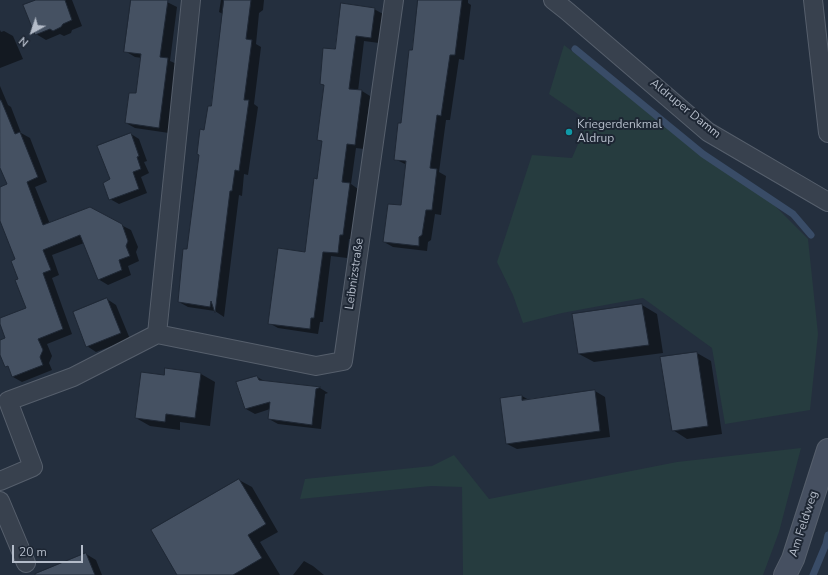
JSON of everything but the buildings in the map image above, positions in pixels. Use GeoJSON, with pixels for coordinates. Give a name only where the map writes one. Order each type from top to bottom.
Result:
{"type":"FeatureCollection","features":[{"type":"Feature","properties":{"kind":"street"},"geometry":{"type":"LineString","coordinates":[[0,481],[33,467],[4,402],[73,377],[157,334],[191,0]]}},
{"type":"Feature","properties":{"kind":"street","name":"Leibnizstraße"},"geometry":{"type":"LineString","coordinates":[[157,334],[316,366],[343,361],[394,0]]}},
{"type":"Feature","properties":{"kind":"street","name":"Aldruper Damm"},"geometry":{"type":"LineString","coordinates":[[553,0],[708,132],[828,202]]}},
{"type":"Feature","properties":{"kind":"street"},"geometry":{"type":"LineString","coordinates":[[813,0],[828,133]]}},
{"type":"Feature","properties":{"kind":"street","name":"Am Feldweg"},"geometry":{"type":"LineString","coordinates":[[785,575],[793,559],[828,450]]}},
{"type":"Feature","properties":{"kind":"street"},"geometry":{"type":"LineString","coordinates":[[0,501],[26,564]]}},
{"type":"Feature","properties":{"kind":"green space"},"geometry":{"type":"Polygon","coordinates":[[[564,45],[704,153],[729,169],[770,201],[808,239],[818,334],[810,410],[725,424],[712,348],[643,298],[562,313],[523,323],[513,295],[497,262],[532,155],[572,158],[588,121],[549,94],[564,45]]]}},
{"type":"Feature","properties":{"kind":"green space"},"geometry":{"type":"Polygon","coordinates":[[[801,448],[779,532],[763,575],[463,575],[462,487],[431,486],[300,499],[305,479],[432,466],[454,455],[489,499],[677,462],[801,448]]]}},
{"type":"Feature","properties":{"kind":"waterway"},"geometry":{"type":"LineString","coordinates":[[575,49],[703,154],[793,214],[811,235]]}},
{"type":"Feature","properties":{"kind":"waterway"},"geometry":{"type":"LineString","coordinates":[[813,575],[826,544],[828,535]]}},
{"type":"Feature","properties":{"kind":"place","name":"Kriegerdenkmal Aldrup"},"geometry":{"type":"Point","coordinates":[569,132]}}]}
